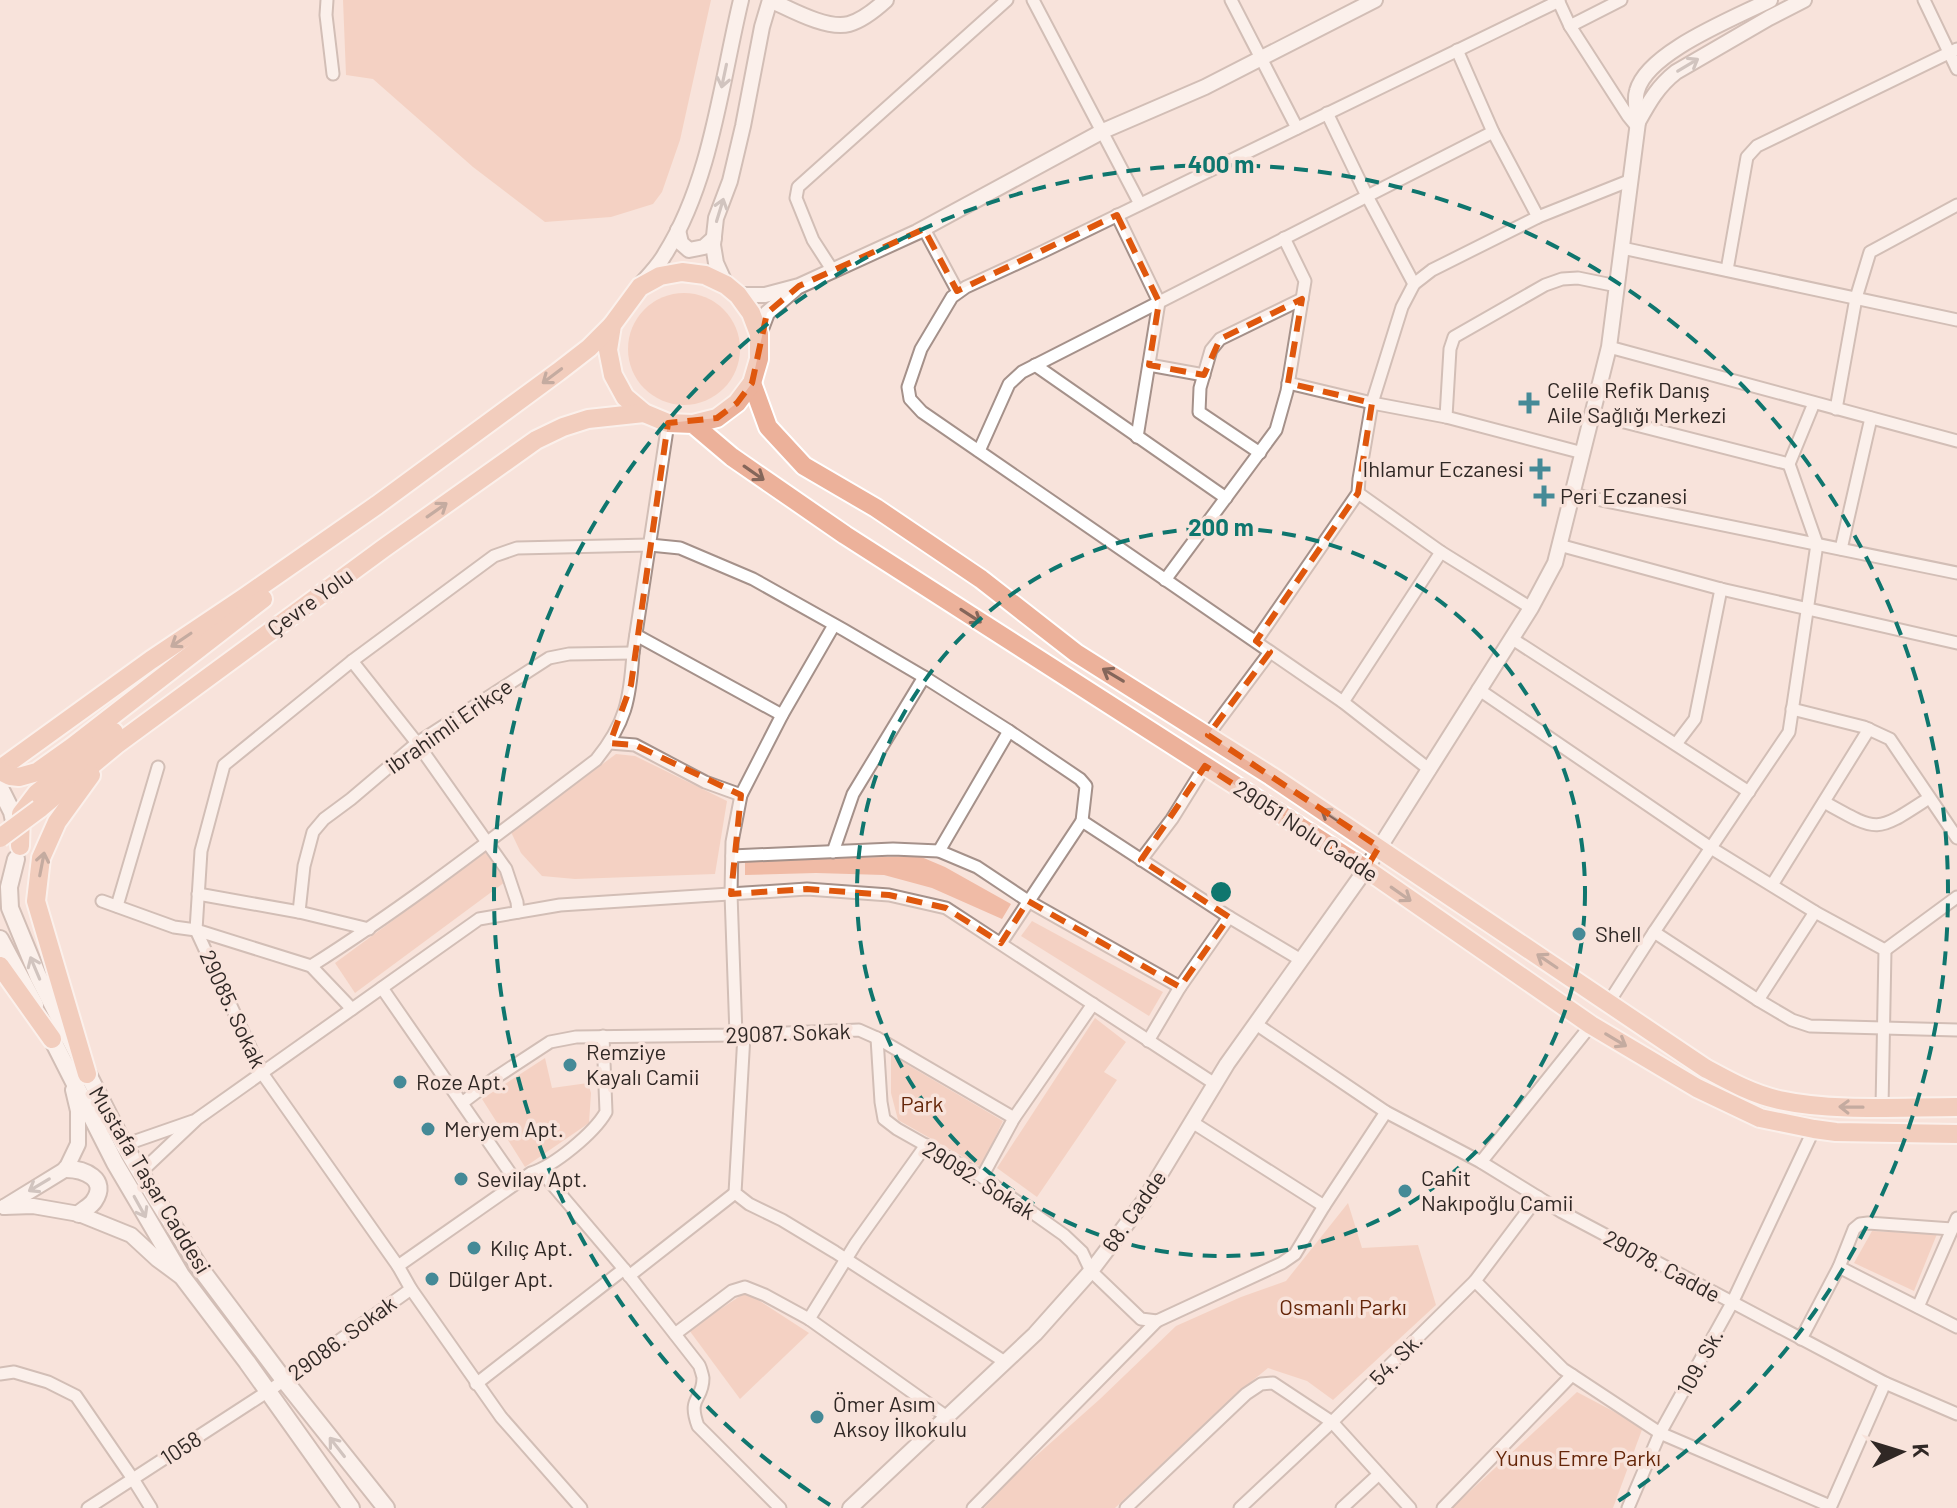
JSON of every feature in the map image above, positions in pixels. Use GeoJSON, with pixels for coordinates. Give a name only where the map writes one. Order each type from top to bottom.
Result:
{"type":"FeatureCollection","features":[{"type":"Feature","properties":{"kind":"main road"},"geometry":{"type":"LineString","coordinates":[[682,272],[705,275],[732,290],[751,313],[759,334],[759,359],[752,383],[737,403],[717,418],[693,424],[668,423],[644,413],[625,397],[613,375],[608,350],[612,325],[640,287],[660,276],[682,272]]}},
{"type":"Feature","properties":{"kind":"main road","name":"Çevre Yolu"},"geometry":{"type":"LineString","coordinates":[[0,770],[151,660],[377,505],[558,372],[612,325]]}},
{"type":"Feature","properties":{"kind":"main road","name":"29051 Nolu Cadde"},"geometry":{"type":"LineString","coordinates":[[752,383],[768,427],[804,466],[876,508],[981,579],[1076,653],[1379,847],[1705,1068],[1758,1093],[1811,1105],[1957,1107]]}},
{"type":"Feature","properties":{"kind":"main road","name":"Çevre Yolu"},"geometry":{"type":"LineString","coordinates":[[0,838],[106,753],[393,541],[536,440],[588,419],[644,413]]}},
{"type":"Feature","properties":{"kind":"main road","name":"29051 Nolu Cadde"},"geometry":{"type":"LineString","coordinates":[[693,424],[732,457],[845,535],[1366,869],[1591,1025],[1697,1088],[1760,1118],[1814,1129],[1957,1134]]}},
{"type":"Feature","properties":{"kind":"main road"},"geometry":{"type":"LineString","coordinates":[[0,770],[19,777],[37,772],[60,756],[360,525],[430,464]]}},
{"type":"Feature","properties":{"kind":"main road"},"geometry":{"type":"LineString","coordinates":[[0,876],[10,869],[18,852],[21,814],[37,793],[70,765],[339,566],[393,541]]}},
{"type":"Feature","properties":{"kind":"main road"},"geometry":{"type":"LineString","coordinates":[[78,1073],[36,901],[41,858],[57,822],[106,753]]}},
{"type":"Feature","properties":{"kind":"main road"},"geometry":{"type":"LineString","coordinates":[[0,788],[12,812],[18,852]]}},
{"type":"Feature","properties":{"kind":"main road","name":"Mustafa Taşar Caddesi"},"geometry":{"type":"LineString","coordinates":[[18,852],[9,887],[10,908],[115,1163],[184,1279],[247,1362],[275,1387],[386,1508]]}},
{"type":"Feature","properties":{"kind":"main road","name":"Mustafa Taşar Caddesi"},"geometry":{"type":"LineString","coordinates":[[0,939],[52,1039],[78,1073],[124,1145],[351,1508]]}},
{"type":"Feature","properties":{"kind":"main road"},"geometry":{"type":"LineString","coordinates":[[0,966],[52,1039]]}},
{"type":"Feature","properties":{"kind":"main road"},"geometry":{"type":"LineString","coordinates":[[66,1169],[85,1171],[98,1182],[94,1201],[79,1214]]}},
{"type":"Feature","properties":{"kind":"main road"},"geometry":{"type":"LineString","coordinates":[[333,1482],[342,1508]]}},
{"type":"Feature","properties":{"kind":"street"},"geometry":{"type":"LineString","coordinates":[[327,0],[333,74]]}},
{"type":"Feature","properties":{"kind":"street"},"geometry":{"type":"LineString","coordinates":[[640,287],[665,255],[690,204],[703,168],[741,0]]}},
{"type":"Feature","properties":{"kind":"street"},"geometry":{"type":"LineString","coordinates":[[886,0],[871,13],[847,25],[816,20],[770,0],[730,181],[716,218],[713,245],[716,263],[732,290],[765,295],[799,286],[833,271],[924,229],[1103,131],[1205,87],[1375,0]]}},
{"type":"Feature","properties":{"kind":"street"},"geometry":{"type":"LineString","coordinates":[[833,271],[807,226],[796,198],[798,187],[1007,0]]}},
{"type":"Feature","properties":{"kind":"street"},"geometry":{"type":"LineString","coordinates":[[1033,0],[1140,204]]}},
{"type":"Feature","properties":{"kind":"street"},"geometry":{"type":"LineString","coordinates":[[1231,0],[1297,128]]}},
{"type":"Feature","properties":{"kind":"street"},"geometry":{"type":"LineString","coordinates":[[1430,770],[1343,702],[922,412],[910,399],[908,387],[921,349],[952,297],[966,287],[1558,0],[1570,26],[1628,116],[1638,125],[1655,92],[1665,80],[1804,0]]}},
{"type":"Feature","properties":{"kind":"street"},"geometry":{"type":"LineString","coordinates":[[1570,26],[1621,0]]}},
{"type":"Feature","properties":{"kind":"street","name":"68. Cadde"},"geometry":{"type":"LineString","coordinates":[[850,1508],[1035,1334],[1091,1271],[1144,1201],[1215,1084],[1366,869],[1531,608],[1555,563],[1609,347],[1638,125],[1636,93],[1642,79],[1656,62],[1681,45],[1770,0]]}},
{"type":"Feature","properties":{"kind":"street"},"geometry":{"type":"LineString","coordinates":[[1924,0],[1953,51],[1957,69]]}},
{"type":"Feature","properties":{"kind":"street"},"geometry":{"type":"LineString","coordinates":[[1457,50],[1493,132],[1538,217]]}},
{"type":"Feature","properties":{"kind":"street"},"geometry":{"type":"LineString","coordinates":[[1727,270],[1747,157],[1757,146],[1953,51]]}},
{"type":"Feature","properties":{"kind":"street"},"geometry":{"type":"LineString","coordinates":[[1327,113],[1414,284]]}},
{"type":"Feature","properties":{"kind":"street"},"geometry":{"type":"LineString","coordinates":[[979,451],[1009,384],[1022,372],[1493,132]]}},
{"type":"Feature","properties":{"kind":"street"},"geometry":{"type":"LineString","coordinates":[[1256,641],[1358,493],[1372,403],[1402,307],[1414,284],[1432,270],[1538,217],[1631,180]]}},
{"type":"Feature","properties":{"kind":"street"},"geometry":{"type":"LineString","coordinates":[[1836,409],[1856,298],[1870,252],[1957,205]]}},
{"type":"Feature","properties":{"kind":"street"},"geometry":{"type":"LineString","coordinates":[[1117,215],[1159,302],[1137,437]]}},
{"type":"Feature","properties":{"kind":"street"},"geometry":{"type":"LineString","coordinates":[[924,229],[958,292]]}},
{"type":"Feature","properties":{"kind":"street"},"geometry":{"type":"LineString","coordinates":[[678,230],[681,243],[689,250],[704,247],[714,238]]}},
{"type":"Feature","properties":{"kind":"street"},"geometry":{"type":"LineString","coordinates":[[1165,580],[1276,430],[1288,383],[1305,281],[1284,238]]}},
{"type":"Feature","properties":{"kind":"street"},"geometry":{"type":"LineString","coordinates":[[1622,248],[1957,320]]}},
{"type":"Feature","properties":{"kind":"street"},"geometry":{"type":"LineString","coordinates":[[1446,417],[1450,349],[1454,337],[1553,282],[1578,278],[1617,286]]}},
{"type":"Feature","properties":{"kind":"street"},"geometry":{"type":"LineString","coordinates":[[759,334],[767,313],[799,286]]}},
{"type":"Feature","properties":{"kind":"street"},"geometry":{"type":"LineString","coordinates":[[1260,453],[1199,412],[1200,388],[1211,350],[1220,339],[1302,299]]}},
{"type":"Feature","properties":{"kind":"street"},"geometry":{"type":"LineString","coordinates":[[1609,347],[1957,441]]}},
{"type":"Feature","properties":{"kind":"street"},"geometry":{"type":"LineString","coordinates":[[1035,365],[1226,498]]}},
{"type":"Feature","properties":{"kind":"street"},"geometry":{"type":"LineString","coordinates":[[1149,365],[1204,375]]}},
{"type":"Feature","properties":{"kind":"street"},"geometry":{"type":"LineString","coordinates":[[1288,383],[1446,417],[1583,453]]}},
{"type":"Feature","properties":{"kind":"street"},"geometry":{"type":"LineString","coordinates":[[1609,1002],[1789,732],[1817,544],[1789,464],[1814,403]]}},
{"type":"Feature","properties":{"kind":"street"},"geometry":{"type":"LineString","coordinates":[[1593,414],[1789,464]]}},
{"type":"Feature","properties":{"kind":"street"},"geometry":{"type":"LineString","coordinates":[[1841,549],[1871,418]]}},
{"type":"Feature","properties":{"kind":"street"},"geometry":{"type":"LineString","coordinates":[[311,966],[369,929],[596,760],[618,731],[631,685],[633,653],[668,423]]}},
{"type":"Feature","properties":{"kind":"street"},"geometry":{"type":"LineString","coordinates":[[1358,493],[1441,552],[1531,608]]}},
{"type":"Feature","properties":{"kind":"street"},"geometry":{"type":"LineString","coordinates":[[1572,494],[1957,573]]}},
{"type":"Feature","properties":{"kind":"street","name":"29085. Sokak"},"geometry":{"type":"LineString","coordinates":[[572,1505],[476,1384],[398,1266],[262,1073],[196,930],[201,851],[224,765],[352,661],[494,556],[517,548],[650,545],[680,548],[753,579],[924,677],[1009,731],[1086,786],[1082,821]]}},
{"type":"Feature","properties":{"kind":"street"},"geometry":{"type":"LineString","coordinates":[[1559,545],[1721,589],[1957,643]]}},
{"type":"Feature","properties":{"kind":"street"},"geometry":{"type":"LineString","coordinates":[[1343,702],[1441,552]]}},
{"type":"Feature","properties":{"kind":"street"},"geometry":{"type":"LineString","coordinates":[[1676,744],[1695,719],[1721,589]]}},
{"type":"Feature","properties":{"kind":"street"},"geometry":{"type":"LineString","coordinates":[[735,1193],[740,1035],[731,894],[732,842],[741,795],[782,715],[834,625]]}},
{"type":"Feature","properties":{"kind":"street"},"geometry":{"type":"LineString","coordinates":[[636,635],[782,715]]}},
{"type":"Feature","properties":{"kind":"street"},"geometry":{"type":"LineString","coordinates":[[1511,638],[1749,792]]}},
{"type":"Feature","properties":{"kind":"street"},"geometry":{"type":"LineString","coordinates":[[1208,735],[1270,652]]}},
{"type":"Feature","properties":{"kind":"street","name":"ibrahimli Erikçe"},"geometry":{"type":"LineString","coordinates":[[299,912],[304,866],[313,832],[324,819],[417,743],[549,658],[569,654],[633,653]]}},
{"type":"Feature","properties":{"kind":"street"},"geometry":{"type":"LineString","coordinates":[[352,661],[417,743],[506,869],[518,912]]}},
{"type":"Feature","properties":{"kind":"street"},"geometry":{"type":"LineString","coordinates":[[833,852],[853,794],[924,677]]}},
{"type":"Feature","properties":{"kind":"street"},"geometry":{"type":"LineString","coordinates":[[1478,689],[1711,848],[1815,912],[1885,950]]}},
{"type":"Feature","properties":{"kind":"street"},"geometry":{"type":"LineString","coordinates":[[1792,709],[1869,729],[1890,739],[1957,838]]}},
{"type":"Feature","properties":{"kind":"street"},"geometry":{"type":"LineString","coordinates":[[1772,885],[1869,729]]}},
{"type":"Feature","properties":{"kind":"street"},"geometry":{"type":"LineString","coordinates":[[939,851],[1009,731]]}},
{"type":"Feature","properties":{"kind":"street"},"geometry":{"type":"LineString","coordinates":[[610,743],[635,745],[705,782],[741,795]]}},
{"type":"Feature","properties":{"kind":"street"},"geometry":{"type":"LineString","coordinates":[[1141,860],[1172,819],[1205,766]]}},
{"type":"Feature","properties":{"kind":"street"},"geometry":{"type":"LineString","coordinates":[[117,906],[158,767]]}},
{"type":"Feature","properties":{"kind":"street"},"geometry":{"type":"LineString","coordinates":[[1824,802],[1872,826],[1891,822],[1929,798]]}},
{"type":"Feature","properties":{"kind":"street"},"geometry":{"type":"LineString","coordinates":[[1001,943],[1082,821],[1301,960]]}},
{"type":"Feature","properties":{"kind":"street"},"geometry":{"type":"LineString","coordinates":[[732,856],[893,849],[939,851],[977,867],[1028,901],[1180,987]]}},
{"type":"Feature","properties":{"kind":"street"},"geometry":{"type":"LineString","coordinates":[[141,1172],[197,1119],[479,919],[560,905],[807,889],[889,895],[946,908],[1215,1084]]}},
{"type":"Feature","properties":{"kind":"street"},"geometry":{"type":"LineString","coordinates":[[198,894],[299,912],[369,929]]}},
{"type":"Feature","properties":{"kind":"street"},"geometry":{"type":"LineString","coordinates":[[1885,950],[1957,897]]}},
{"type":"Feature","properties":{"kind":"street"},"geometry":{"type":"LineString","coordinates":[[102,901],[174,927],[196,930],[311,966],[352,1009]]}},
{"type":"Feature","properties":{"kind":"street"},"geometry":{"type":"LineString","coordinates":[[1758,1000],[1815,912]]}},
{"type":"Feature","properties":{"kind":"street"},"geometry":{"type":"LineString","coordinates":[[1148,1041],[1180,987],[1229,917]]}},
{"type":"Feature","properties":{"kind":"street"},"geometry":{"type":"LineString","coordinates":[[1654,932],[1758,1000],[1792,1020],[1810,1026],[1957,1030]]}},
{"type":"Feature","properties":{"kind":"street"},"geometry":{"type":"LineString","coordinates":[[1882,1107],[1885,950]]}},
{"type":"Feature","properties":{"kind":"street"},"geometry":{"type":"LineString","coordinates":[[382,988],[517,1183]]}},
{"type":"Feature","properties":{"kind":"street"},"geometry":{"type":"LineString","coordinates":[[982,1177],[1014,1118],[1093,1004]]}},
{"type":"Feature","properties":{"kind":"street","name":"29078. Cadde"},"geometry":{"type":"LineString","coordinates":[[1256,1024],[1386,1112],[1481,1162],[1562,1212],[1885,1383],[1957,1414]]}},
{"type":"Feature","properties":{"kind":"street"},"geometry":{"type":"LineString","coordinates":[[1481,1162],[1591,1025]]}},
{"type":"Feature","properties":{"kind":"street","name":"29087. Sokak"},"geometry":{"type":"LineString","coordinates":[[462,1103],[550,1042],[576,1037],[859,1030],[1014,1118]]}},
{"type":"Feature","properties":{"kind":"street","name":"29086. Sokak"},"geometry":{"type":"LineString","coordinates":[[398,1266],[531,1173],[540,1170],[600,1123],[606,1112],[603,1036]]}},
{"type":"Feature","properties":{"kind":"street","name":"29092. Sokak"},"geometry":{"type":"LineString","coordinates":[[877,1038],[884,1119],[982,1177],[1064,1235],[1082,1252],[1091,1271],[1141,1319],[1157,1321]]}},
{"type":"Feature","properties":{"kind":"street"},"geometry":{"type":"LineString","coordinates":[[2,1207],[66,1169],[78,1144],[78,1073]]}},
{"type":"Feature","properties":{"kind":"street"},"geometry":{"type":"LineString","coordinates":[[973,1508],[1157,1321],[1282,1263],[1295,1254],[1386,1112]]}},
{"type":"Feature","properties":{"kind":"street"},"geometry":{"type":"LineString","coordinates":[[124,1145],[197,1119]]}},
{"type":"Feature","properties":{"kind":"street"},"geometry":{"type":"LineString","coordinates":[[1192,1122],[1324,1206]]}},
{"type":"Feature","properties":{"kind":"street","name":"109. Sk."},"geometry":{"type":"LineString","coordinates":[[1628,1508],[1660,1433],[1732,1303],[1814,1129]]}},
{"type":"Feature","properties":{"kind":"street"},"geometry":{"type":"LineString","coordinates":[[809,1319],[846,1259],[926,1145]]}},
{"type":"Feature","properties":{"kind":"street"},"geometry":{"type":"LineString","coordinates":[[540,1170],[699,1365],[703,1378],[694,1400],[698,1426],[780,1508]]}},
{"type":"Feature","properties":{"kind":"street"},"geometry":{"type":"LineString","coordinates":[[735,1193],[846,1259],[1005,1362]]}},
{"type":"Feature","properties":{"kind":"street"},"geometry":{"type":"LineString","coordinates":[[476,1384],[735,1193]]}},
{"type":"Feature","properties":{"kind":"street","name":"54. Sk."},"geometry":{"type":"LineString","coordinates":[[1240,1508],[1475,1281],[1538,1197]]}},
{"type":"Feature","properties":{"kind":"street"},"geometry":{"type":"LineString","coordinates":[[2,1207],[33,1206],[79,1214],[131,1235],[184,1279]]}},
{"type":"Feature","properties":{"kind":"street"},"geometry":{"type":"LineString","coordinates":[[1801,1339],[1839,1267],[1854,1229],[1860,1224],[1955,1223],[1918,1307]]}},
{"type":"Feature","properties":{"kind":"street"},"geometry":{"type":"LineString","coordinates":[[1839,1267],[1957,1327]]}},
{"type":"Feature","properties":{"kind":"street"},"geometry":{"type":"LineString","coordinates":[[1475,1281],[1563,1369],[1660,1433],[1830,1507],[1885,1383]]}},
{"type":"Feature","properties":{"kind":"street"},"geometry":{"type":"LineString","coordinates":[[675,1334],[732,1291],[745,1287],[809,1319],[947,1417]]}},
{"type":"Feature","properties":{"kind":"street","name":"29086. Sokak"},"geometry":{"type":"LineString","coordinates":[[275,1387],[411,1289]]}},
{"type":"Feature","properties":{"kind":"street"},"geometry":{"type":"LineString","coordinates":[[0,1374],[14,1372],[48,1382],[76,1396],[151,1508]]}},
{"type":"Feature","properties":{"kind":"street"},"geometry":{"type":"LineString","coordinates":[[1443,1508],[1572,1375]]}},
{"type":"Feature","properties":{"kind":"street"},"geometry":{"type":"LineString","coordinates":[[1126,1508],[1246,1394],[1261,1384],[1273,1383],[1332,1422],[1410,1508]]}},
{"type":"Feature","properties":{"kind":"street","name":"1058"},"geometry":{"type":"LineString","coordinates":[[88,1508],[275,1387]]}},
{"type":"Feature","properties":{"kind":"street"},"geometry":{"type":"LineString","coordinates":[[1342,1508],[1379,1474]]}},
{"type":"Feature","properties":{"kind":"highlighted area"},"geometry":{"type":"Polygon","coordinates":[[[1117,215],[1159,302],[1149,365],[1204,375],[1220,339],[1302,299],[1288,383],[1372,403],[1358,493],[1256,641],[1270,652],[1208,735],[1379,847],[1366,869],[1205,766],[1141,860],[1229,917],[1180,987],[1028,901],[1001,943],[946,908],[889,895],[807,889],[731,894],[741,795],[635,745],[610,743],[631,685],[668,423],[717,418],[737,403],[752,383],[767,313],[799,286],[924,229],[957,291],[1117,215]]]}},
{"type":"Feature","properties":{"kind":"green space"},"geometry":{"type":"Polygon","coordinates":[[[343,0],[711,0],[680,140],[662,192],[653,204],[611,217],[545,222],[473,167],[373,79],[346,75],[343,0]]]}},
{"type":"Feature","properties":{"kind":"green space"},"geometry":{"type":"Polygon","coordinates":[[[684,293],[705,297],[724,309],[736,328],[740,349],[736,370],[724,389],[705,401],[684,405],[663,401],[644,389],[632,370],[628,349],[632,328],[644,309],[663,297],[684,293]]]}},
{"type":"Feature","properties":{"kind":"green space"},"geometry":{"type":"Polygon","coordinates":[[[616,754],[635,756],[727,801],[715,874],[575,879],[542,876],[521,853],[511,832],[616,754]]]}},
{"type":"Feature","properties":{"kind":"green space"},"geometry":{"type":"Polygon","coordinates":[[[486,852],[505,882],[355,993],[335,963],[486,852]]]}},
{"type":"Feature","properties":{"kind":"green space"},"geometry":{"type":"Polygon","coordinates":[[[919,856],[1011,904],[1002,919],[932,888],[884,875],[745,875],[745,861],[919,856]]]}},
{"type":"Feature","properties":{"kind":"green space"},"geometry":{"type":"Polygon","coordinates":[[[1032,921],[1163,992],[1149,1016],[1021,936],[1032,921]]]}},
{"type":"Feature","properties":{"kind":"green space"},"geometry":{"type":"Polygon","coordinates":[[[1095,1018],[1126,1042],[1104,1072],[1117,1080],[1037,1197],[997,1168],[1095,1018]]]}},
{"type":"Feature","properties":{"kind":"green space","name":"Park"},"geometry":{"type":"Polygon","coordinates":[[[891,1055],[1003,1121],[981,1167],[898,1120],[891,1093],[891,1055]]]}},
{"type":"Feature","properties":{"kind":"green space"},"geometry":{"type":"Polygon","coordinates":[[[545,1058],[552,1088],[588,1083],[591,1093],[589,1123],[525,1167],[482,1099],[545,1058]]]}},
{"type":"Feature","properties":{"kind":"green space","name":"Osmanlı Parkı"},"geometry":{"type":"Polygon","coordinates":[[[1348,1203],[1362,1248],[1418,1245],[1436,1305],[1333,1400],[1307,1381],[1268,1368],[1115,1508],[984,1508],[1019,1471],[1176,1326],[1286,1281],[1348,1203]]]}},
{"type":"Feature","properties":{"kind":"green space"},"geometry":{"type":"Polygon","coordinates":[[[1872,1231],[1937,1234],[1914,1291],[1854,1263],[1872,1231]]]}},
{"type":"Feature","properties":{"kind":"green space"},"geometry":{"type":"Polygon","coordinates":[[[746,1292],[809,1333],[740,1399],[689,1330],[746,1292]]]}},
{"type":"Feature","properties":{"kind":"green space","name":"Yunus Emre Parkı"},"geometry":{"type":"Polygon","coordinates":[[[1577,1392],[1643,1427],[1613,1508],[1452,1508],[1577,1392]]]}},
{"type":"Feature","properties":{"kind":"place","name":"Celile Refik Danış Aile Sağlığı Merkezi"},"geometry":{"type":"Point","coordinates":[1529,403]}},
{"type":"Feature","properties":{"kind":"place","name":"Ihlamur Eczanesi"},"geometry":{"type":"Point","coordinates":[1540,469]}},
{"type":"Feature","properties":{"kind":"place","name":"Peri Eczanesi"},"geometry":{"type":"Point","coordinates":[1544,496]}},
{"type":"Feature","properties":{"kind":"place","name":"Shell"},"geometry":{"type":"Point","coordinates":[1579,934]}},
{"type":"Feature","properties":{"kind":"place","name":"Remziye Kayalı Camii"},"geometry":{"type":"Point","coordinates":[570,1065]}},
{"type":"Feature","properties":{"kind":"place","name":"Roze Apt."},"geometry":{"type":"Point","coordinates":[400,1082]}},
{"type":"Feature","properties":{"kind":"place","name":"Meryem Apt."},"geometry":{"type":"Point","coordinates":[428,1129]}},
{"type":"Feature","properties":{"kind":"place","name":"Sevilay Apt."},"geometry":{"type":"Point","coordinates":[461,1179]}},
{"type":"Feature","properties":{"kind":"place","name":"Cahit Nakıpoğlu Camii"},"geometry":{"type":"Point","coordinates":[1405,1191]}},
{"type":"Feature","properties":{"kind":"place","name":"Kılıç Apt."},"geometry":{"type":"Point","coordinates":[474,1248]}},
{"type":"Feature","properties":{"kind":"place","name":"Dülger Apt."},"geometry":{"type":"Point","coordinates":[432,1279]}},
{"type":"Feature","properties":{"kind":"place","name":"Ömer Asım Aksoy İlkokulu"},"geometry":{"type":"Point","coordinates":[817,1417]}}]}
